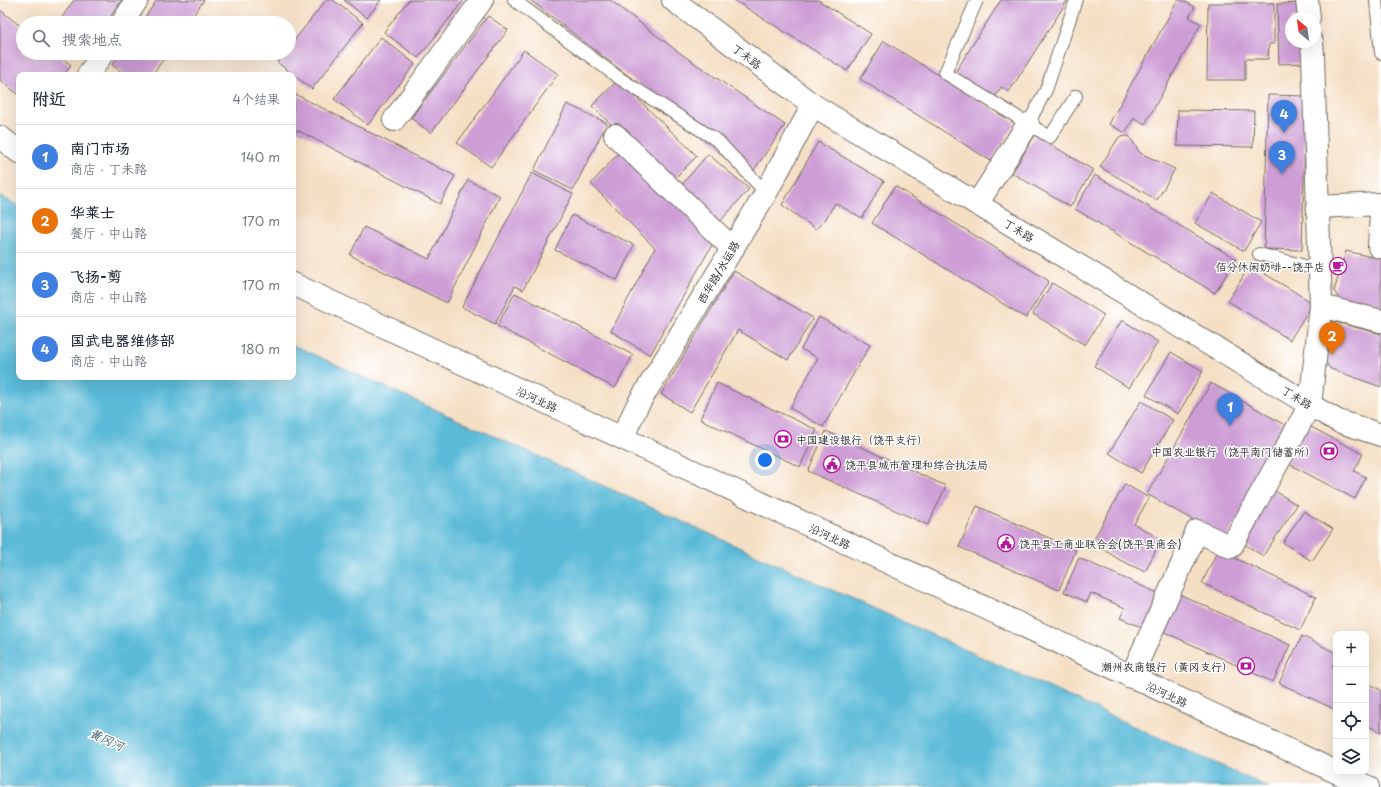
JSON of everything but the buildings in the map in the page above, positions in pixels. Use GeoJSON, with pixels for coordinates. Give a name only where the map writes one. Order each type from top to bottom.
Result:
{"type":"FeatureCollection","features":[{"type":"Feature","properties":{"kind":"street"},"geometry":{"type":"LineString","coordinates":[[127,16],[137,0]]}},
{"type":"Feature","properties":{"kind":"street"},"geometry":{"type":"LineString","coordinates":[[394,120],[482,0]]}},
{"type":"Feature","properties":{"kind":"street","name":"丁未路"},"geometry":{"type":"LineString","coordinates":[[673,0],[813,105],[1310,405],[1338,421],[1381,435]]}},
{"type":"Feature","properties":{"kind":"street"},"geometry":{"type":"LineString","coordinates":[[1307,0],[1308,12]]}},
{"type":"Feature","properties":{"kind":"street"},"geometry":{"type":"LineString","coordinates":[[1131,677],[1196,531],[1231,547],[1310,405],[1321,306],[1312,48]]}},
{"type":"Feature","properties":{"kind":"street"},"geometry":{"type":"LineString","coordinates":[[90,72],[98,60]]}},
{"type":"Feature","properties":{"kind":"street","name":"西华路/水运路"},"geometry":{"type":"LineString","coordinates":[[622,438],[637,406],[766,193],[813,105]]}},
{"type":"Feature","properties":{"kind":"street"},"geometry":{"type":"LineString","coordinates":[[977,204],[1028,124]]}},
{"type":"Feature","properties":{"kind":"street"},"geometry":{"type":"LineString","coordinates":[[615,135],[733,249]]}},
{"type":"Feature","properties":{"kind":"street"},"geometry":{"type":"LineString","coordinates":[[0,137],[16,150]]}},
{"type":"Feature","properties":{"kind":"street"},"geometry":{"type":"LineString","coordinates":[[1318,207],[1381,204]]}},
{"type":"Feature","properties":{"kind":"street"},"geometry":{"type":"LineString","coordinates":[[1381,213],[1379,247],[1381,247]]}},
{"type":"Feature","properties":{"kind":"street","name":"沿河北路"},"geometry":{"type":"LineString","coordinates":[[296,285],[1368,787]]}},
{"type":"Feature","properties":{"kind":"street"},"geometry":{"type":"LineString","coordinates":[[1321,306],[1381,321]]}},
{"type":"Feature","properties":{"kind":"lane"},"geometry":{"type":"LineString","coordinates":[[514,0],[619,78],[718,141],[766,193]]}},
{"type":"Feature","properties":{"kind":"lane"},"geometry":{"type":"LineString","coordinates":[[977,0],[945,73],[1050,137],[1076,96]]}},
{"type":"Feature","properties":{"kind":"lane"},"geometry":{"type":"LineString","coordinates":[[1028,124],[1046,90],[1076,0]]}},
{"type":"Feature","properties":{"kind":"lane"},"geometry":{"type":"LineString","coordinates":[[1376,0],[1381,53]]}},
{"type":"Feature","properties":{"kind":"lane"},"geometry":{"type":"LineString","coordinates":[[1259,254],[1305,266],[1320,267]]}},
{"type":"Feature","properties":{"kind":"water","name":"黄冈河"},"geometry":{"type":"Polygon","coordinates":[[[0,196],[16,204],[16,380],[296,380],[296,346],[1268,787],[0,787],[0,196]]]}},
{"type":"Feature","properties":{"kind":"place","name":"国武电器维修部"},"geometry":{"type":"Point","coordinates":[1284,133]}},
{"type":"Feature","properties":{"kind":"place","name":"飞扬-剪"},"geometry":{"type":"Point","coordinates":[1282,174]}},
{"type":"Feature","properties":{"kind":"place","name":"佰分休闲奶啡--饶平店"},"geometry":{"type":"Point","coordinates":[1338,266]}},
{"type":"Feature","properties":{"kind":"place","name":"华莱士"},"geometry":{"type":"Point","coordinates":[1332,355]}},
{"type":"Feature","properties":{"kind":"place","name":"南门市场"},"geometry":{"type":"Point","coordinates":[1230,426]}},
{"type":"Feature","properties":{"kind":"place","name":"中国建设银行（饶平支行）"},"geometry":{"type":"Point","coordinates":[783,439]}},
{"type":"Feature","properties":{"kind":"place","name":"中国农业银行（饶平南门储蓄所）"},"geometry":{"type":"Point","coordinates":[1329,451]}},
{"type":"Feature","properties":{"kind":"place","name":"饶平县城市管理和综合执法局"},"geometry":{"type":"Point","coordinates":[832,464]}},
{"type":"Feature","properties":{"kind":"place","name":"饶平县工商业联合会(饶平县商会)"},"geometry":{"type":"Point","coordinates":[1006,543]}},
{"type":"Feature","properties":{"kind":"place","name":"潮州农商银行（黄冈支行）"},"geometry":{"type":"Point","coordinates":[1246,666]}}]}
